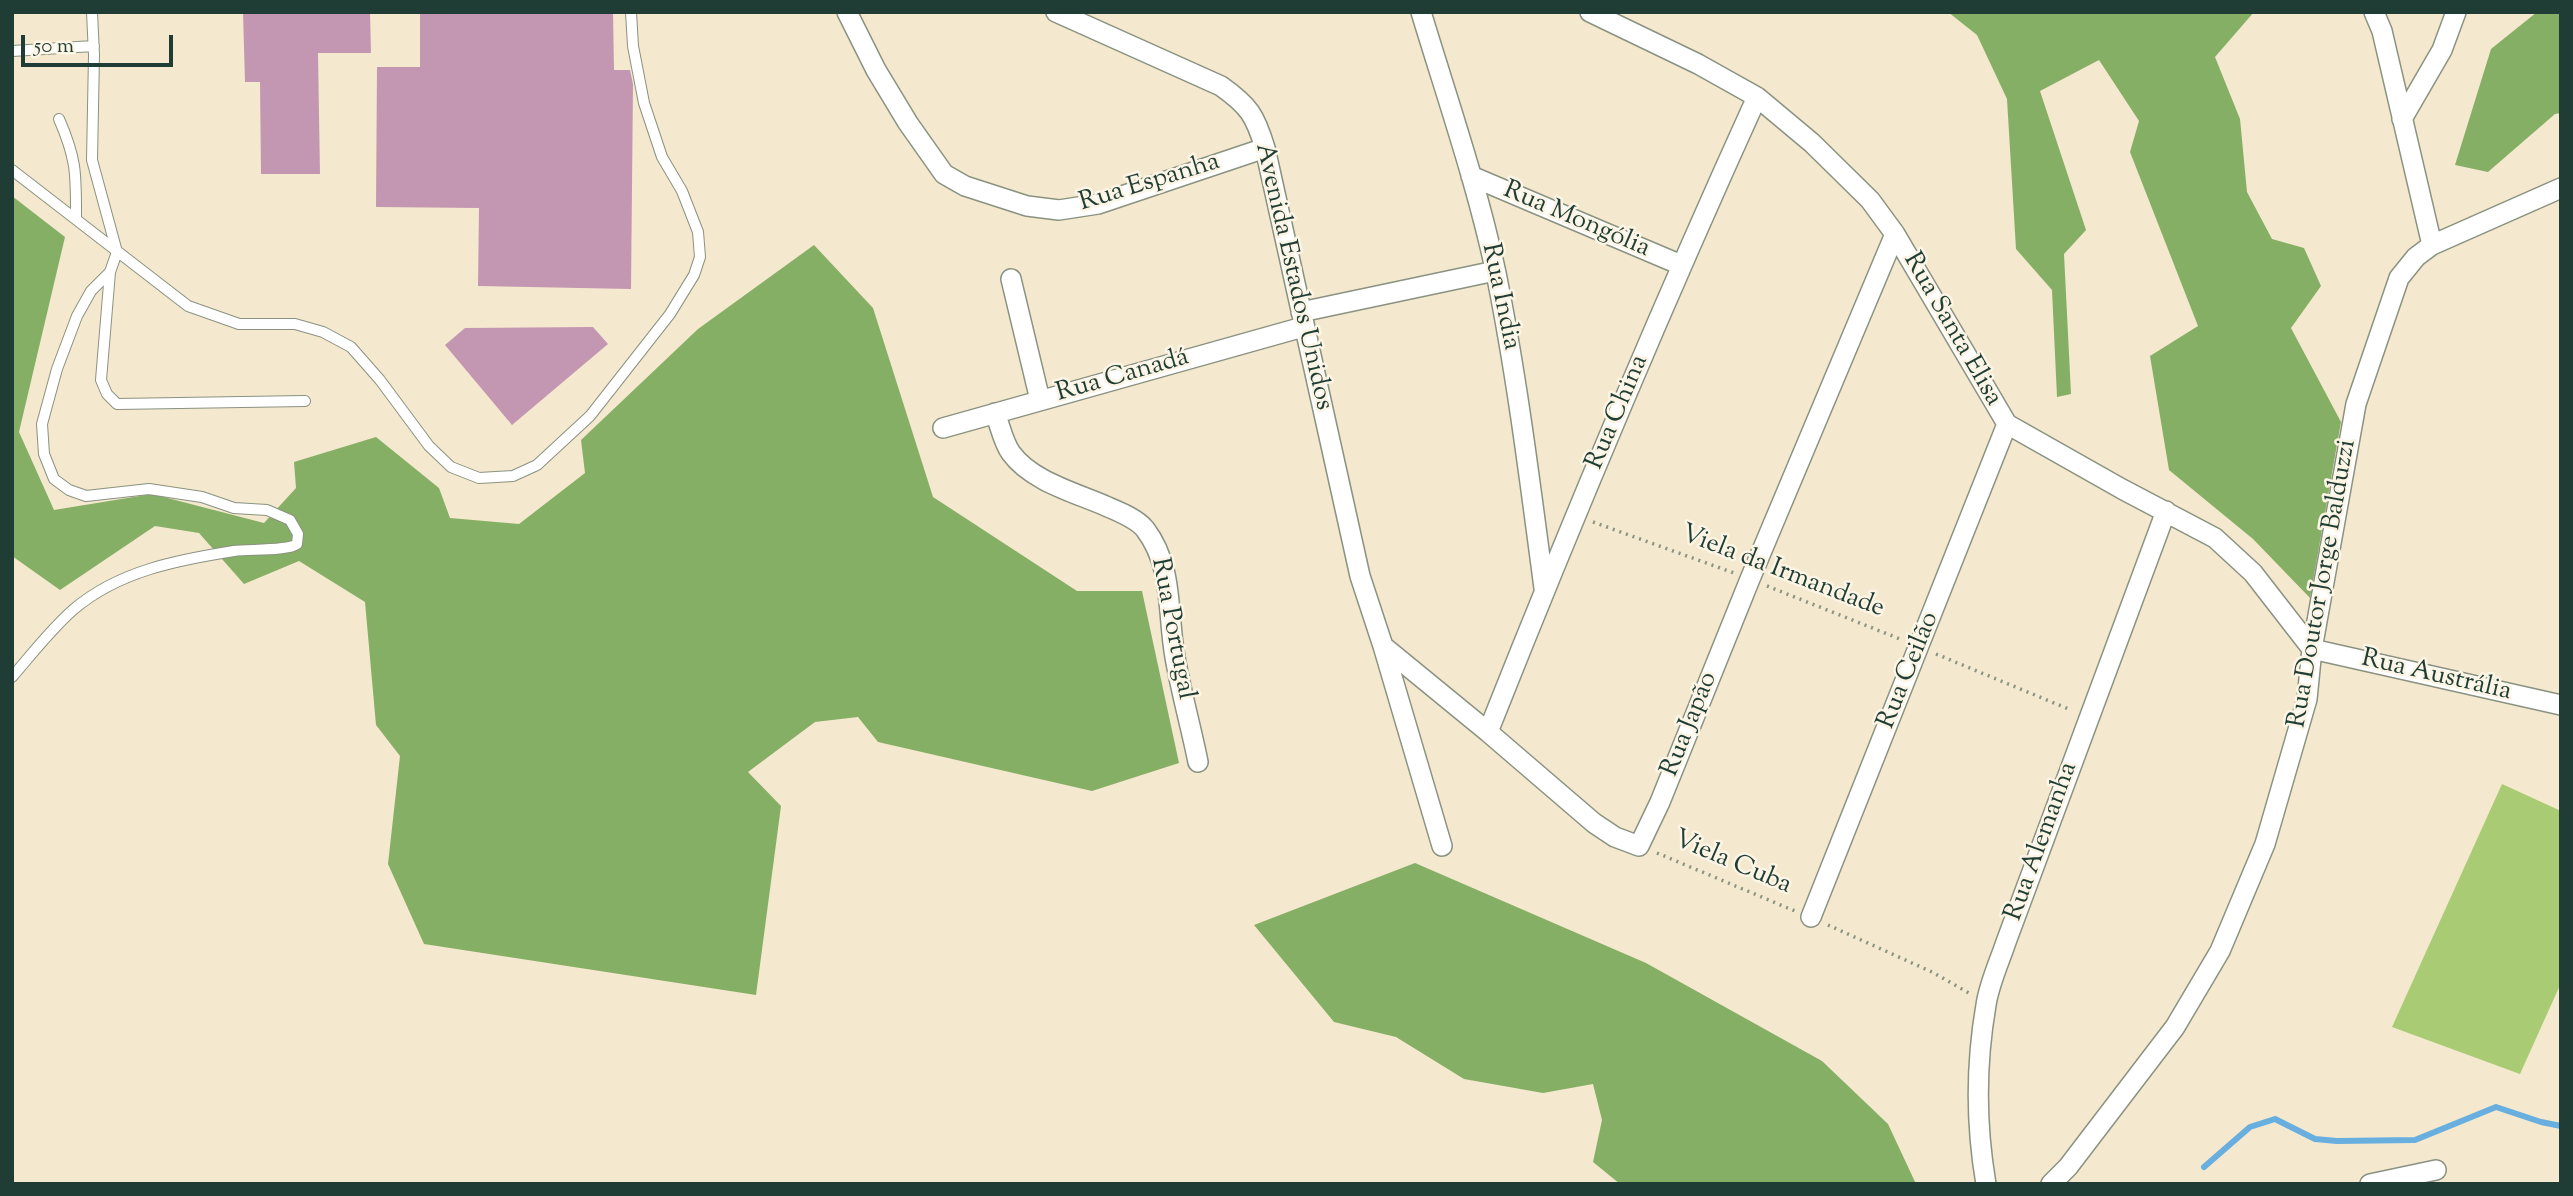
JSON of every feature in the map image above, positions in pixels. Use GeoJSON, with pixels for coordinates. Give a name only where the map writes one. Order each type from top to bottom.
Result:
{"type":"FeatureCollection","features":[{"type":"Feature","properties":{"kind":"street","name":"Rua Espanha"},"geometry":{"type":"LineString","coordinates":[[847,12],[876,70],[925,149],[944,174],[965,186],[1027,206],[1059,210],[1098,204],[1265,148]]}},
{"type":"Feature","properties":{"kind":"street","name":"Avenida Estados Unidos"},"geometry":{"type":"LineString","coordinates":[[1056,12],[1220,86],[1241,100],[1256,121],[1265,148],[1360,576],[1383,646]]}},
{"type":"Feature","properties":{"kind":"street","name":"Rua India"},"geometry":{"type":"LineString","coordinates":[[1421,12],[1471,176],[1495,271],[1518,391],[1545,589]]}},
{"type":"Feature","properties":{"kind":"street","name":"Rua Santa Elisa"},"geometry":{"type":"LineString","coordinates":[[1590,12],[1698,64],[1757,97],[1841,170],[1870,200],[1895,234],[2007,424],[2216,538],[2253,573],[2312,649]]}},
{"type":"Feature","properties":{"kind":"street"},"geometry":{"type":"LineString","coordinates":[[2374,12],[2382,31],[2432,245]]}},
{"type":"Feature","properties":{"kind":"street"},"geometry":{"type":"LineString","coordinates":[[2402,119],[2442,50],[2456,12]]}},
{"type":"Feature","properties":{"kind":"street","name":"Rua China"},"geometry":{"type":"LineString","coordinates":[[1488,732],[1681,265],[1757,97]]}},
{"type":"Feature","properties":{"kind":"street","name":"Rua Mongólia"},"geometry":{"type":"LineString","coordinates":[[1471,176],[1681,265]]}},
{"type":"Feature","properties":{"kind":"street","name":"Rua Doutor Jorge Balduzzi"},"geometry":{"type":"LineString","coordinates":[[2051,1184],[2068,1167],[2175,1027],[2220,951],[2265,844],[2307,699],[2312,649],[2356,404],[2399,278],[2417,257],[2432,245],[2561,188]]}},
{"type":"Feature","properties":{"kind":"street","name":"Rua Japão"},"geometry":{"type":"LineString","coordinates":[[1639,846],[1660,802],[1895,234]]}},
{"type":"Feature","properties":{"kind":"street","name":"Rua Canadá"},"geometry":{"type":"LineString","coordinates":[[943,428],[1302,319],[1495,271]]}},
{"type":"Feature","properties":{"kind":"street"},"geometry":{"type":"LineString","coordinates":[[1011,279],[1040,400]]}},
{"type":"Feature","properties":{"kind":"street","name":"Rua Portugal"},"geometry":{"type":"LineString","coordinates":[[995,413],[1009,450],[1023,466],[1041,477],[1119,512],[1142,526],[1154,543],[1165,568],[1170,590],[1170,622],[1175,658],[1198,762]]}},
{"type":"Feature","properties":{"kind":"street","name":"Rua Ceilão"},"geometry":{"type":"LineString","coordinates":[[1811,917],[2007,424]]}},
{"type":"Feature","properties":{"kind":"street","name":"Rua Alemanha"},"geometry":{"type":"LineString","coordinates":[[1986,1184],[1979,1121],[1980,1063],[1986,1003],[2006,942],[2166,511]]}},
{"type":"Feature","properties":{"kind":"street"},"geometry":{"type":"LineString","coordinates":[[1383,646],[1594,823],[1615,837],[1639,846]]}},
{"type":"Feature","properties":{"kind":"street"},"geometry":{"type":"LineString","coordinates":[[1383,646],[1442,846]]}},
{"type":"Feature","properties":{"kind":"street","name":"Rua Austrália"},"geometry":{"type":"LineString","coordinates":[[2312,649],[2561,705]]}},
{"type":"Feature","properties":{"kind":"street"},"geometry":{"type":"LineString","coordinates":[[2370,1184],[2436,1170]]}},
{"type":"Feature","properties":{"kind":"lane"},"geometry":{"type":"LineString","coordinates":[[92,12],[92,160],[117,252],[110,272],[101,380],[107,394],[117,404],[305,401]]}},
{"type":"Feature","properties":{"kind":"lane"},"geometry":{"type":"LineString","coordinates":[[12,170],[188,306],[239,324],[295,324],[323,332],[351,347],[380,380],[429,446],[451,467],[479,478],[513,476],[537,465],[590,416],[670,314],[694,275],[700,257],[698,232],[682,191],[662,157],[644,103],[633,46],[631,12]]}},
{"type":"Feature","properties":{"kind":"lane"},"geometry":{"type":"LineString","coordinates":[[12,51],[94,46]]}},
{"type":"Feature","properties":{"kind":"lane"},"geometry":{"type":"LineString","coordinates":[[59,119],[72,148],[76,167],[76,218]]}},
{"type":"Feature","properties":{"kind":"lane"},"geometry":{"type":"LineString","coordinates":[[12,677],[75,609],[121,579],[180,560],[250,549],[291,549],[298,544],[298,534],[290,520],[267,510],[234,508],[202,497],[149,489],[86,496],[69,490],[54,479],[44,454],[42,424],[57,369],[77,316],[91,291],[110,272]]}},
{"type":"Feature","properties":{"kind":"path","name":"Viela da Irmandade"},"geometry":{"type":"LineString","coordinates":[[1575,516],[1750,579],[2089,718]]}},
{"type":"Feature","properties":{"kind":"path","name":"Viela Cuba"},"geometry":{"type":"LineString","coordinates":[[1639,846],[1811,917],[1932,972],[1986,1003]]}},
{"type":"Feature","properties":{"kind":"green space"},"geometry":{"type":"Polygon","coordinates":[[[1948,12],[2254,12],[2215,57],[2240,119],[2247,192],[2272,239],[2304,248],[2321,286],[2291,328],[2341,422],[2310,598],[2253,539],[2169,470],[2150,356],[2198,326],[2130,152],[2139,121],[2099,60],[2040,91],[2086,230],[2064,254],[2071,394],[2057,397],[2052,290],[2016,249],[2007,99],[1977,35],[1948,12]]]}},
{"type":"Feature","properties":{"kind":"green space"},"geometry":{"type":"Polygon","coordinates":[[[2537,12],[2561,12],[2561,113],[2555,114],[2488,172],[2455,165],[2491,49],[2537,12]]]}},
{"type":"Feature","properties":{"kind":"green space"},"geometry":{"type":"Polygon","coordinates":[[[12,196],[65,237],[19,432],[54,510],[152,494],[264,523],[296,488],[294,462],[376,437],[439,488],[450,518],[519,524],[585,473],[581,440],[698,329],[814,245],[873,308],[933,497],[1077,591],[1142,591],[1179,763],[1092,791],[878,742],[858,717],[815,722],[748,772],[781,806],[756,995],[424,944],[388,864],[400,756],[376,725],[365,602],[299,561],[244,584],[199,533],[155,526],[60,590],[12,556],[12,196]]]}},
{"type":"Feature","properties":{"kind":"green space"},"geometry":{"type":"Polygon","coordinates":[[[2502,784],[2561,811],[2561,983],[2520,1074],[2392,1027],[2502,784]]]}},
{"type":"Feature","properties":{"kind":"green space"},"geometry":{"type":"Polygon","coordinates":[[[1415,863],[1646,963],[1822,1061],[1888,1124],[1916,1184],[1620,1184],[1593,1162],[1602,1120],[1593,1084],[1543,1093],[1464,1079],[1396,1037],[1334,1022],[1254,925],[1415,863]]]}},
{"type":"Feature","properties":{"kind":"building"},"geometry":{"type":"Polygon","coordinates":[[[243,12],[370,12],[371,53],[318,53],[320,174],[261,174],[260,82],[245,82],[243,12]]]}},
{"type":"Feature","properties":{"kind":"building"},"geometry":{"type":"Polygon","coordinates":[[[420,12],[613,12],[614,70],[630,70],[633,84],[631,289],[478,286],[479,208],[376,207],[377,67],[420,67],[420,12]]]}},
{"type":"Feature","properties":{"kind":"building"},"geometry":{"type":"Polygon","coordinates":[[[593,327],[608,344],[512,425],[445,345],[465,328],[593,327]]]}},
{"type":"Feature","properties":{"kind":"waterway"},"geometry":{"type":"LineString","coordinates":[[2204,1167],[2250,1127],[2275,1119],[2315,1139],[2337,1141],[2415,1140],[2496,1107],[2561,1126]]}}]}
